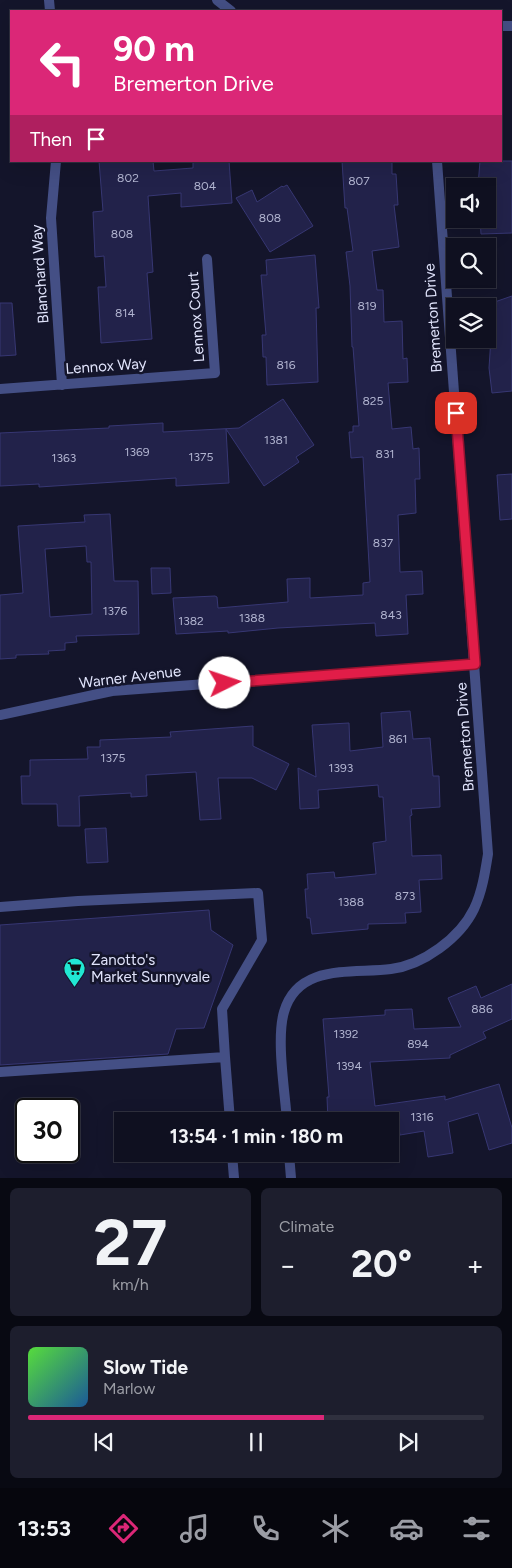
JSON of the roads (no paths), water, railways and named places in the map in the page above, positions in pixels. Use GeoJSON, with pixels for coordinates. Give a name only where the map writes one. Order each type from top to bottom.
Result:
{"type":"FeatureCollection","features":[{"type":"Feature","properties":{"kind":"street"},"geometry":{"type":"LineString","coordinates":[[217,0],[230,10]]}},
{"type":"Feature","properties":{"kind":"street","name":"Blanchard Way"},"geometry":{"type":"LineString","coordinates":[[56,162],[51,218],[62,384]]}},
{"type":"Feature","properties":{"kind":"street","name":"Bremerton Drive"},"geometry":{"type":"LineString","coordinates":[[286,1112],[280,1033],[284,1011],[294,992],[306,981],[322,974],[392,969],[421,960],[461,928],[474,909],[483,884],[488,854],[437,162]]}},
{"type":"Feature","properties":{"kind":"street","name":"Lennox Court"},"geometry":{"type":"LineString","coordinates":[[207,259],[215,373]]}},
{"type":"Feature","properties":{"kind":"street","name":"Lennox Way"},"geometry":{"type":"LineString","coordinates":[[0,389],[215,373]]}},
{"type":"Feature","properties":{"kind":"street","name":"Warner Avenue"},"geometry":{"type":"LineString","coordinates":[[0,715],[112,691],[475,664]]}},
{"type":"Feature","properties":{"kind":"street"},"geometry":{"type":"LineString","coordinates":[[0,907],[78,901],[258,893],[262,940],[222,1009],[229,1112]]}},
{"type":"Feature","properties":{"kind":"street"},"geometry":{"type":"LineString","coordinates":[[0,1072],[225,1057]]}},
{"type":"Feature","properties":{"kind":"street"},"geometry":{"type":"LineString","coordinates":[[233,1162],[234,1178]]}},
{"type":"Feature","properties":{"kind":"street"},"geometry":{"type":"LineString","coordinates":[[290,1162],[291,1178]]}},
{"type":"Feature","properties":{"kind":"place","name":"Zanotto's Market Sunnyvale"},"geometry":{"type":"Point","coordinates":[75,988]}}]}
